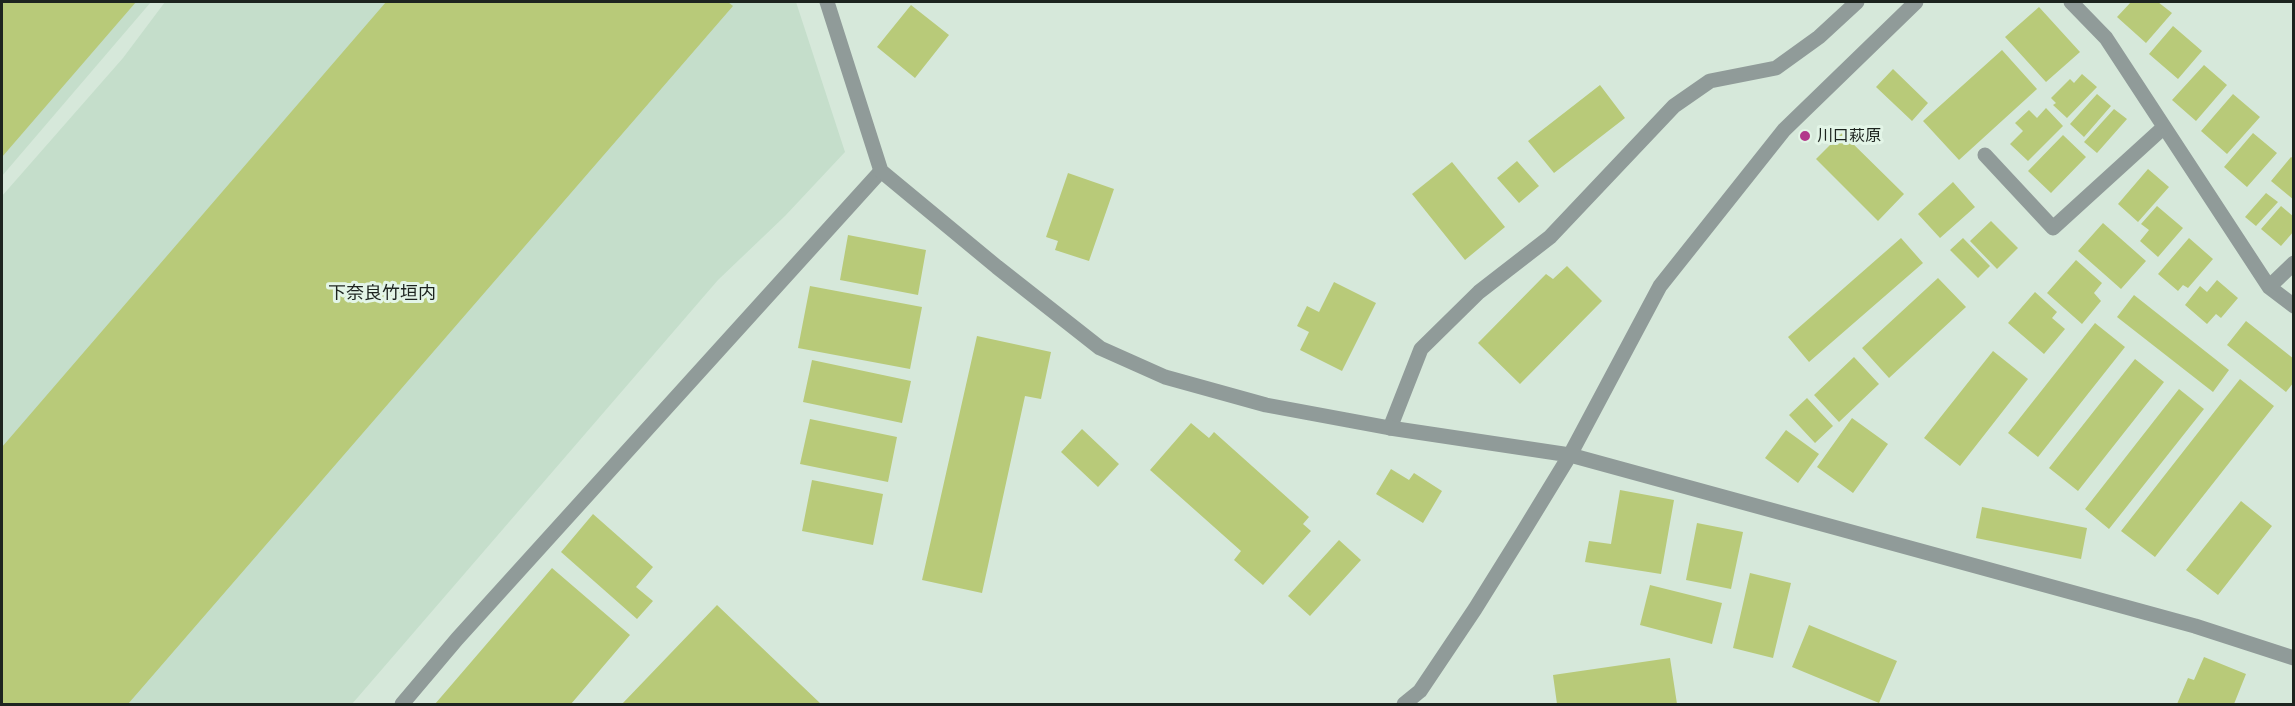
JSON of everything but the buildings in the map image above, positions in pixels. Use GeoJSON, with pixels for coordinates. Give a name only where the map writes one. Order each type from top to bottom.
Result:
{"type":"FeatureCollection","features":[{"type":"Feature","properties":{"kind":"street"},"geometry":{"type":"LineString","coordinates":[[827,2],[881,171],[1100,348],[1165,377],[1266,405],[1390,428],[1570,455],[2195,626],[2294,658]]}},
{"type":"Feature","properties":{"kind":"street"},"geometry":{"type":"LineString","coordinates":[[1390,428],[1420,349],[1479,292],[1550,237],[1674,106],[1710,81],[1776,68],[1819,37],[1857,2]]}},
{"type":"Feature","properties":{"kind":"street"},"geometry":{"type":"LineString","coordinates":[[1404,705],[1421,698],[1570,455],[1660,286],[1784,130],[1916,2]]}},
{"type":"Feature","properties":{"kind":"street"},"geometry":{"type":"LineString","coordinates":[[2071,2],[2106,38],[2269,287],[2294,306]]}},
{"type":"Feature","properties":{"kind":"street"},"geometry":{"type":"LineString","coordinates":[[1985,154],[2053,228],[2164,127]]}},
{"type":"Feature","properties":{"kind":"street"},"geometry":{"type":"LineString","coordinates":[[402,705],[458,639],[881,171]]}},
{"type":"Feature","properties":{"kind":"street"},"geometry":{"type":"LineString","coordinates":[[2269,287],[2294,263]]}},
{"type":"Feature","properties":{"kind":"shaded area"},"geometry":{"type":"Polygon","coordinates":[[[2,2],[151,2],[2,176],[2,2]]]}},
{"type":"Feature","properties":{"kind":"shaded area"},"geometry":{"type":"Polygon","coordinates":[[[165,2],[796,2],[845,152],[785,216],[718,280],[352,704],[2,704],[2,196],[123,58],[165,2]]]}},
{"type":"Feature","properties":{"kind":"place","name":"川口萩原"},"geometry":{"type":"Point","coordinates":[1805,136]}},
{"type":"Feature","properties":{"kind":"district","name":"下奈良竹垣内"},"geometry":{"type":"Point","coordinates":[382,293]}}]}
